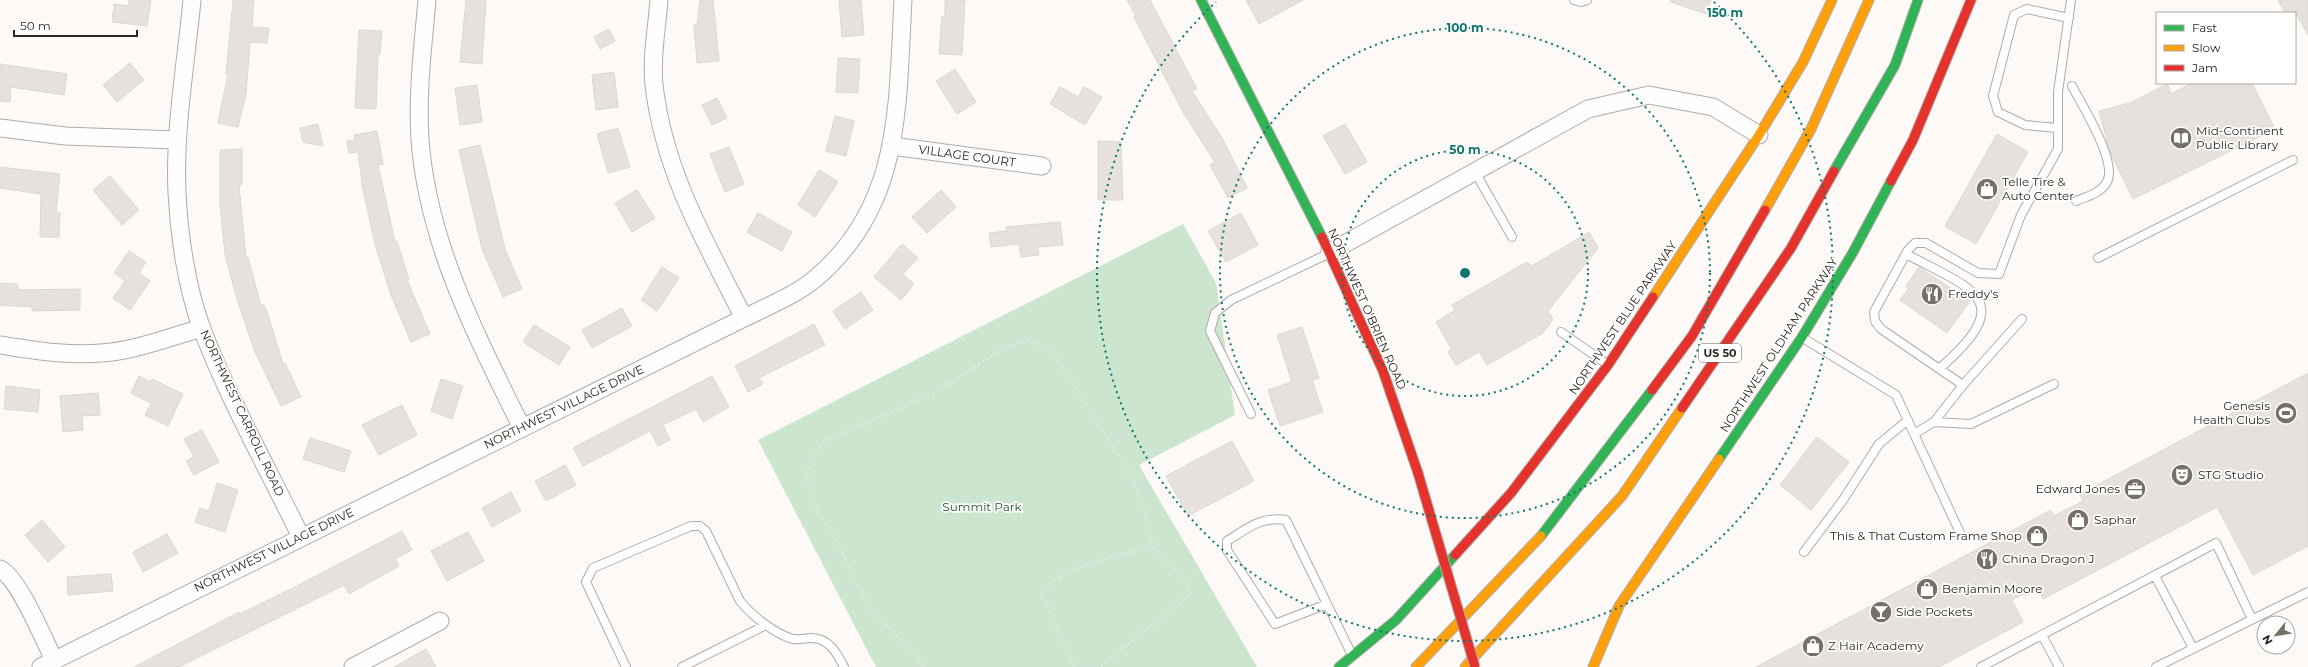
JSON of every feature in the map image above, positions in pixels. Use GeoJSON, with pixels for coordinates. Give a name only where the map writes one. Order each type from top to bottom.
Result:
{"type":"FeatureCollection","features":[{"type":"Feature","properties":{"kind":"main road","name":"NORTHWEST O'BRIEN ROAD"},"geometry":{"type":"LineString","coordinates":[[1202,0],[1330,252],[1383,370],[1418,473],[1476,667]]}},
{"type":"Feature","properties":{"kind":"main road","name":"NORTHWEST BLUE PARKWAY"},"geometry":{"type":"LineString","coordinates":[[1339,667],[1396,620],[1511,493],[1608,365],[1759,135],[1803,62],[1832,0]]}},
{"type":"Feature","properties":{"kind":"main road","name":"US 50"},"geometry":{"type":"LineString","coordinates":[[1416,667],[1544,533],[1692,336],[1812,129],[1869,0]]}},
{"type":"Feature","properties":{"kind":"main road","name":"US 50"},"geometry":{"type":"LineString","coordinates":[[1464,667],[1622,496],[1782,261],[1895,65],[1918,0]]}},
{"type":"Feature","properties":{"kind":"main road","name":"NORTHWEST OLDHAM PARKWAY"},"geometry":{"type":"LineString","coordinates":[[1593,667],[1619,606],[1802,337],[1852,254],[1913,140],[1971,0]]}},
{"type":"Feature","properties":{"kind":"street","name":"NORTHWEST CARROLL ROAD"},"geometry":{"type":"LineString","coordinates":[[192,0],[177,140],[177,192],[181,239],[202,328],[220,372],[302,537]]}},
{"type":"Feature","properties":{"kind":"street"},"geometry":{"type":"LineString","coordinates":[[427,0],[420,80],[420,139],[433,218],[466,310],[522,428]]}},
{"type":"Feature","properties":{"kind":"street"},"geometry":{"type":"LineString","coordinates":[[659,0],[654,52],[654,84],[667,152],[687,205],[744,318]]}},
{"type":"Feature","properties":{"kind":"street","name":"NORTHWEST VILLAGE DRIVE"},"geometry":{"type":"LineString","coordinates":[[48,664],[794,293],[816,278],[853,241],[868,215],[883,180],[892,146],[903,0]]}},
{"type":"Feature","properties":{"kind":"street"},"geometry":{"type":"LineString","coordinates":[[1330,252],[1588,109],[1650,95],[1714,108],[1759,135]]}},
{"type":"Feature","properties":{"kind":"street"},"geometry":{"type":"LineString","coordinates":[[0,128],[65,136],[177,140]]}},
{"type":"Feature","properties":{"kind":"street","name":"VILLAGE COURT"},"geometry":{"type":"LineString","coordinates":[[892,146],[1042,166]]}},
{"type":"Feature","properties":{"kind":"street"},"geometry":{"type":"LineString","coordinates":[[0,345],[56,353],[101,354],[202,328]]}},
{"type":"Feature","properties":{"kind":"street"},"geometry":{"type":"LineString","coordinates":[[0,570],[5,572],[20,592],[48,664]]}},
{"type":"Feature","properties":{"kind":"street"},"geometry":{"type":"LineString","coordinates":[[353,667],[440,621]]}},
{"type":"Feature","properties":{"kind":"lane"},"geometry":{"type":"LineString","coordinates":[[1574,0],[1581,2],[1587,0]]}},
{"type":"Feature","properties":{"kind":"lane"},"geometry":{"type":"LineString","coordinates":[[1963,385],[1881,329],[1875,322],[1874,312],[1906,254],[1915,243],[1926,243],[1978,273],[1999,274],[2021,215],[2058,149],[2058,92],[2071,0]]}},
{"type":"Feature","properties":{"kind":"lane"},"geometry":{"type":"LineString","coordinates":[[2057,128],[2025,125],[1998,112],[1994,96],[2014,14],[2027,9],[2068,18]]}},
{"type":"Feature","properties":{"kind":"lane"},"geometry":{"type":"LineString","coordinates":[[2072,86],[2105,150],[2108,168],[2108,181],[2101,189],[2076,201]]}},
{"type":"Feature","properties":{"kind":"lane"},"geometry":{"type":"LineString","coordinates":[[2098,258],[2293,160]]}},
{"type":"Feature","properties":{"kind":"lane"},"geometry":{"type":"LineString","coordinates":[[1475,172],[1512,237]]}},
{"type":"Feature","properties":{"kind":"lane"},"geometry":{"type":"LineString","coordinates":[[1251,414],[1210,331],[1215,313],[1231,300],[1330,252]]}},
{"type":"Feature","properties":{"kind":"lane"},"geometry":{"type":"LineString","coordinates":[[1906,254],[1967,286],[1979,298],[1983,312],[1975,334],[1940,368]]}},
{"type":"Feature","properties":{"kind":"lane"},"geometry":{"type":"LineString","coordinates":[[1914,434],[1934,422],[1963,385],[2022,319]]}},
{"type":"Feature","properties":{"kind":"lane"},"geometry":{"type":"LineString","coordinates":[[1561,332],[1608,365]]}},
{"type":"Feature","properties":{"kind":"lane"},"geometry":{"type":"LineString","coordinates":[[1802,337],[1896,395],[1961,535]]}},
{"type":"Feature","properties":{"kind":"lane"},"geometry":{"type":"LineString","coordinates":[[1934,422],[1971,424],[2054,384]]}},
{"type":"Feature","properties":{"kind":"lane"},"geometry":{"type":"LineString","coordinates":[[1804,552],[1843,500],[1879,444],[1908,420]]}},
{"type":"Feature","properties":{"kind":"lane"},"geometry":{"type":"LineString","coordinates":[[1327,604],[1275,624],[1227,550],[1227,540],[1259,521],[1272,518],[1286,520],[1327,604],[1352,656]]}},
{"type":"Feature","properties":{"kind":"lane"},"geometry":{"type":"LineString","coordinates":[[626,667],[586,582],[588,574],[593,568],[691,526],[700,526],[706,531],[740,601],[748,612],[766,625],[793,639],[815,638],[825,641],[836,651],[844,667]]}},
{"type":"Feature","properties":{"kind":"lane"},"geometry":{"type":"LineString","coordinates":[[1981,667],[2216,543],[2252,619]]}},
{"type":"Feature","properties":{"kind":"lane"},"geometry":{"type":"LineString","coordinates":[[2155,576],[2192,648]]}},
{"type":"Feature","properties":{"kind":"lane"},"geometry":{"type":"LineString","coordinates":[[2156,667],[2308,592]]}},
{"type":"Feature","properties":{"kind":"lane"},"geometry":{"type":"LineString","coordinates":[[682,667],[766,625]]}},
{"type":"Feature","properties":{"kind":"lane"},"geometry":{"type":"LineString","coordinates":[[2042,635],[2059,667]]}},
{"type":"Feature","properties":{"kind":"path"},"geometry":{"type":"LineString","coordinates":[[923,667],[918,657],[868,607],[834,535],[821,516],[811,495],[806,478],[812,456],[826,440],[933,394],[1004,348],[1028,340],[1051,350],[1126,467],[1144,505],[1152,546],[1183,577],[1191,594],[1100,667]]}},
{"type":"Feature","properties":{"kind":"path"},"geometry":{"type":"LineString","coordinates":[[1078,667],[1075,666],[1041,593],[1049,584],[1078,568],[1106,557],[1152,546]]}},
{"type":"Feature","properties":{"kind":"green space","name":"Summit Park"},"geometry":{"type":"Polygon","coordinates":[[[1183,224],[1216,283],[1235,415],[1139,465],[1257,667],[876,667],[758,440],[1183,224]]]}},
{"type":"Feature","properties":{"kind":"building"},"geometry":{"type":"Polygon","coordinates":[[[129,0],[151,0],[147,26],[112,22],[114,4],[129,6],[129,0]]]}},
{"type":"Feature","properties":{"kind":"building"},"geometry":{"type":"Polygon","coordinates":[[[233,0],[254,0],[252,27],[269,28],[267,43],[250,42],[246,94],[238,127],[218,123],[228,74],[226,74],[233,0]]]}},
{"type":"Feature","properties":{"kind":"building"},"geometry":{"type":"Polygon","coordinates":[[[466,0],[486,0],[482,64],[460,62],[466,0]]]}},
{"type":"Feature","properties":{"kind":"building"},"geometry":{"type":"Polygon","coordinates":[[[700,0],[713,0],[719,61],[697,63],[694,25],[697,24],[700,0]]]}},
{"type":"Feature","properties":{"kind":"building"},"geometry":{"type":"Polygon","coordinates":[[[839,0],[861,0],[864,35],[842,37],[839,0]]]}},
{"type":"Feature","properties":{"kind":"building"},"geometry":{"type":"Polygon","coordinates":[[[945,0],[965,0],[962,55],[939,54],[942,16],[945,17],[945,0]]]}},
{"type":"Feature","properties":{"kind":"building"},"geometry":{"type":"Polygon","coordinates":[[[1127,0],[1150,0],[1197,89],[1192,91],[1222,138],[1247,188],[1228,198],[1210,165],[1215,162],[1184,114],[1134,17],[1136,16],[1127,0]]]}},
{"type":"Feature","properties":{"kind":"building"},"geometry":{"type":"Polygon","coordinates":[[[1246,0],[1303,0],[1259,24],[1246,0]]]}},
{"type":"Feature","properties":{"kind":"building"},"geometry":{"type":"Polygon","coordinates":[[[1671,0],[1711,0],[1706,14],[1671,2],[1671,0]]]}},
{"type":"Feature","properties":{"kind":"building"},"geometry":{"type":"Polygon","coordinates":[[[2278,0],[2308,0],[2308,35],[2296,12],[2284,12],[2278,0]]]}},
{"type":"Feature","properties":{"kind":"building"},"geometry":{"type":"Polygon","coordinates":[[[609,29],[615,41],[600,49],[594,37],[609,29]]]}},
{"type":"Feature","properties":{"kind":"building"},"geometry":{"type":"Polygon","coordinates":[[[359,30],[382,31],[380,54],[378,54],[376,109],[355,108],[359,30]]]}},
{"type":"Feature","properties":{"kind":"building"},"geometry":{"type":"Polygon","coordinates":[[[838,58],[860,59],[858,93],[836,92],[838,58]]]}},
{"type":"Feature","properties":{"kind":"building"},"geometry":{"type":"Polygon","coordinates":[[[130,63],[144,80],[117,102],[103,85],[130,63]]]}},
{"type":"Feature","properties":{"kind":"building"},"geometry":{"type":"Polygon","coordinates":[[[0,64],[67,74],[64,95],[11,87],[10,102],[0,101],[0,64]]]}},
{"type":"Feature","properties":{"kind":"building"},"geometry":{"type":"Polygon","coordinates":[[[955,69],[976,102],[957,114],[936,81],[955,69]]]}},
{"type":"Feature","properties":{"kind":"building"},"geometry":{"type":"Polygon","coordinates":[[[614,72],[618,107],[596,110],[592,75],[614,72]]]}},
{"type":"Feature","properties":{"kind":"building","name":"Mid-Continent Public Library"},"geometry":{"type":"Polygon","coordinates":[[[2167,84],[2171,94],[2190,84],[2252,84],[2275,129],[2133,199],[2110,152],[2099,111],[2130,103],[2167,84]]]}},
{"type":"Feature","properties":{"kind":"building"},"geometry":{"type":"Polygon","coordinates":[[[477,85],[482,122],[460,125],[455,88],[477,85]]]}},
{"type":"Feature","properties":{"kind":"building"},"geometry":{"type":"Polygon","coordinates":[[[1060,87],[1078,97],[1084,87],[1102,97],[1085,125],[1050,104],[1060,87]]]}},
{"type":"Feature","properties":{"kind":"building"},"geometry":{"type":"Polygon","coordinates":[[[717,98],[727,118],[712,125],[702,105],[717,98]]]}},
{"type":"Feature","properties":{"kind":"building"},"geometry":{"type":"Polygon","coordinates":[[[835,116],[854,121],[846,156],[826,151],[835,116]]]}},
{"type":"Feature","properties":{"kind":"building"},"geometry":{"type":"Polygon","coordinates":[[[318,124],[323,146],[303,142],[300,128],[318,124]]]}},
{"type":"Feature","properties":{"kind":"building"},"geometry":{"type":"Polygon","coordinates":[[[1345,124],[1367,162],[1345,174],[1323,136],[1345,124]]]}},
{"type":"Feature","properties":{"kind":"building"},"geometry":{"type":"Polygon","coordinates":[[[618,128],[630,167],[608,173],[597,134],[618,128]]]}},
{"type":"Feature","properties":{"kind":"building"},"geometry":{"type":"Polygon","coordinates":[[[377,131],[383,164],[378,165],[395,242],[397,241],[409,280],[407,280],[430,334],[411,342],[391,295],[376,248],[363,190],[358,152],[349,153],[347,141],[355,140],[354,135],[377,131]]]}},
{"type":"Feature","properties":{"kind":"building","name":"Telle Tire & Auto Center"},"geometry":{"type":"Polygon","coordinates":[[[1997,134],[2028,152],[1976,244],[1945,226],[1997,134]]]}},
{"type":"Feature","properties":{"kind":"building"},"geometry":{"type":"Polygon","coordinates":[[[1098,141],[1121,142],[1123,200],[1098,200],[1098,141]]]}},
{"type":"Feature","properties":{"kind":"building"},"geometry":{"type":"Polygon","coordinates":[[[480,145],[505,249],[522,289],[503,297],[482,249],[459,150],[480,145]]]}},
{"type":"Feature","properties":{"kind":"building"},"geometry":{"type":"Polygon","coordinates":[[[729,147],[744,184],[725,192],[710,154],[729,147]]]}},
{"type":"Feature","properties":{"kind":"building"},"geometry":{"type":"Polygon","coordinates":[[[242,149],[242,185],[239,185],[246,257],[248,257],[261,306],[264,305],[268,315],[283,364],[285,363],[301,397],[281,406],[255,352],[237,299],[225,255],[220,205],[220,150],[242,149]]]}},
{"type":"Feature","properties":{"kind":"building"},"geometry":{"type":"Polygon","coordinates":[[[0,167],[60,174],[56,213],[60,213],[59,237],[40,237],[41,194],[0,188],[0,167]]]}},
{"type":"Feature","properties":{"kind":"building"},"geometry":{"type":"Polygon","coordinates":[[[819,170],[838,182],[815,217],[798,205],[819,170]]]}},
{"type":"Feature","properties":{"kind":"building"},"geometry":{"type":"Polygon","coordinates":[[[110,176],[139,210],[122,225],[93,190],[110,176]]]}},
{"type":"Feature","properties":{"kind":"building"},"geometry":{"type":"Polygon","coordinates":[[[637,190],[655,218],[632,232],[615,203],[637,190]]]}},
{"type":"Feature","properties":{"kind":"building"},"geometry":{"type":"Polygon","coordinates":[[[941,190],[956,207],[927,233],[912,217],[941,190]]]}},
{"type":"Feature","properties":{"kind":"building"},"geometry":{"type":"Polygon","coordinates":[[[758,213],[792,232],[782,251],[747,232],[758,213]]]}},
{"type":"Feature","properties":{"kind":"building"},"geometry":{"type":"Polygon","coordinates":[[[1241,213],[1258,245],[1226,262],[1208,231],[1241,213]]]}},
{"type":"Feature","properties":{"kind":"building"},"geometry":{"type":"Polygon","coordinates":[[[1060,222],[1063,245],[1038,247],[1039,255],[1021,257],[1019,244],[991,247],[989,233],[1006,231],[1006,227],[1060,222]]]}},
{"type":"Feature","properties":{"kind":"building"},"geometry":{"type":"Polygon","coordinates":[[[1589,232],[1598,248],[1548,311],[1553,319],[1543,333],[1487,365],[1479,352],[1456,365],[1448,352],[1451,348],[1436,322],[1455,310],[1452,305],[1527,262],[1532,266],[1589,232]]]}},
{"type":"Feature","properties":{"kind":"building"},"geometry":{"type":"Polygon","coordinates":[[[902,244],[918,258],[903,274],[914,284],[901,300],[874,277],[902,244]]]}},
{"type":"Feature","properties":{"kind":"building"},"geometry":{"type":"Polygon","coordinates":[[[129,251],[146,262],[139,273],[150,281],[130,310],[113,298],[125,281],[114,273],[129,251]]]}},
{"type":"Feature","properties":{"kind":"building"},"geometry":{"type":"Polygon","coordinates":[[[662,267],[679,278],[657,311],[641,300],[662,267]]]}},
{"type":"Feature","properties":{"kind":"building","name":"Freddy's"},"geometry":{"type":"Polygon","coordinates":[[[1919,267],[1970,301],[1947,333],[1900,300],[1909,288],[1906,286],[1919,267]]]}},
{"type":"Feature","properties":{"kind":"building"},"geometry":{"type":"Polygon","coordinates":[[[0,283],[18,284],[18,290],[80,289],[80,310],[32,311],[32,307],[0,305],[0,283]]]}},
{"type":"Feature","properties":{"kind":"building"},"geometry":{"type":"Polygon","coordinates":[[[861,292],[873,310],[845,329],[833,311],[861,292]]]}},
{"type":"Feature","properties":{"kind":"building"},"geometry":{"type":"Polygon","coordinates":[[[622,308],[632,326],[592,348],[582,330],[622,308]]]}},
{"type":"Feature","properties":{"kind":"building"},"geometry":{"type":"Polygon","coordinates":[[[814,324],[825,345],[759,378],[763,384],[748,392],[735,366],[814,324]]]}},
{"type":"Feature","properties":{"kind":"building"},"geometry":{"type":"Polygon","coordinates":[[[534,325],[570,347],[559,365],[523,342],[534,325]]]}},
{"type":"Feature","properties":{"kind":"building"},"geometry":{"type":"Polygon","coordinates":[[[1302,327],[1319,378],[1312,380],[1323,412],[1280,426],[1268,390],[1292,382],[1277,335],[1302,327]]]}},
{"type":"Feature","properties":{"kind":"building"},"geometry":{"type":"Polygon","coordinates":[[[2308,373],[2308,546],[2253,575],[2217,507],[2043,599],[2037,587],[2012,600],[2023,622],[1939,667],[1756,667],[2051,510],[2054,516],[2083,501],[2080,494],[2308,373]]]}},
{"type":"Feature","properties":{"kind":"building"},"geometry":{"type":"Polygon","coordinates":[[[139,376],[151,382],[152,379],[183,394],[168,426],[145,415],[151,403],[131,393],[139,376]]]}},
{"type":"Feature","properties":{"kind":"building"},"geometry":{"type":"Polygon","coordinates":[[[712,376],[729,407],[703,422],[696,409],[663,425],[670,440],[658,446],[650,431],[583,466],[573,448],[712,376]]]}},
{"type":"Feature","properties":{"kind":"building"},"geometry":{"type":"Polygon","coordinates":[[[441,379],[463,386],[452,419],[431,411],[441,379]]]}},
{"type":"Feature","properties":{"kind":"building"},"geometry":{"type":"Polygon","coordinates":[[[6,386],[40,390],[38,412],[4,409],[6,386]]]}},
{"type":"Feature","properties":{"kind":"building"},"geometry":{"type":"Polygon","coordinates":[[[98,393],[100,415],[82,416],[83,430],[63,432],[60,396],[98,393]]]}},
{"type":"Feature","properties":{"kind":"building"},"geometry":{"type":"Polygon","coordinates":[[[402,405],[417,435],[379,455],[362,425],[402,405]]]}},
{"type":"Feature","properties":{"kind":"building"},"geometry":{"type":"Polygon","coordinates":[[[202,430],[219,462],[194,475],[186,461],[194,457],[184,439],[202,430]]]}},
{"type":"Feature","properties":{"kind":"building"},"geometry":{"type":"Polygon","coordinates":[[[1817,437],[1849,462],[1811,510],[1780,485],[1817,437]]]}},
{"type":"Feature","properties":{"kind":"building"},"geometry":{"type":"Polygon","coordinates":[[[310,438],[351,451],[344,472],[303,459],[310,438]]]}},
{"type":"Feature","properties":{"kind":"building"},"geometry":{"type":"Polygon","coordinates":[[[1232,441],[1254,481],[1188,516],[1166,476],[1232,441]]]}},
{"type":"Feature","properties":{"kind":"building"},"geometry":{"type":"Polygon","coordinates":[[[565,465],[576,485],[546,501],[535,481],[565,465]]]}},
{"type":"Feature","properties":{"kind":"building"},"geometry":{"type":"Polygon","coordinates":[[[217,483],[238,490],[225,532],[195,522],[200,508],[209,511],[217,483]]]}},
{"type":"Feature","properties":{"kind":"building"},"geometry":{"type":"Polygon","coordinates":[[[511,492],[521,511],[492,527],[482,508],[511,492]]]}},
{"type":"Feature","properties":{"kind":"building"},"geometry":{"type":"Polygon","coordinates":[[[42,520],[65,547],[48,562],[25,535],[42,520]]]}},
{"type":"Feature","properties":{"kind":"building"},"geometry":{"type":"Polygon","coordinates":[[[402,531],[412,550],[395,559],[399,566],[349,594],[344,585],[179,667],[134,667],[239,612],[240,614],[295,587],[402,531]]]}},
{"type":"Feature","properties":{"kind":"building"},"geometry":{"type":"Polygon","coordinates":[[[468,532],[484,561],[447,581],[431,551],[468,532]]]}},
{"type":"Feature","properties":{"kind":"building"},"geometry":{"type":"Polygon","coordinates":[[[167,534],[178,553],[143,572],[133,552],[167,534]]]}},
{"type":"Feature","properties":{"kind":"building"},"geometry":{"type":"Polygon","coordinates":[[[111,574],[113,591],[68,595],[67,577],[111,574]]]}},
{"type":"Feature","properties":{"kind":"building"},"geometry":{"type":"Polygon","coordinates":[[[426,649],[436,667],[394,667],[426,649]]]}},
{"type":"Feature","properties":{"kind":"traffic: fast"},"geometry":{"type":"LineString","coordinates":[[1201,0],[1322,237]]}},
{"type":"Feature","properties":{"kind":"traffic: fast"},"geometry":{"type":"LineString","coordinates":[[1834,171],[1895,65],[1918,0]]}},
{"type":"Feature","properties":{"kind":"traffic: fast"},"geometry":{"type":"LineString","coordinates":[[1719,459],[1802,337],[1852,254],[1891,181]]}},
{"type":"Feature","properties":{"kind":"traffic: fast"},"geometry":{"type":"LineString","coordinates":[[1541,536],[1652,390]]}},
{"type":"Feature","properties":{"kind":"traffic: fast"},"geometry":{"type":"LineString","coordinates":[[1339,667],[1396,620],[1455,555]]}},
{"type":"Feature","properties":{"kind":"traffic: slow"},"geometry":{"type":"LineString","coordinates":[[1653,297],[1759,135],[1803,62],[1832,0]]}},
{"type":"Feature","properties":{"kind":"traffic: slow"},"geometry":{"type":"LineString","coordinates":[[1765,210],[1811,129],[1869,0]]}},
{"type":"Feature","properties":{"kind":"traffic: slow"},"geometry":{"type":"LineString","coordinates":[[1465,667],[1622,496],[1682,408]]}},
{"type":"Feature","properties":{"kind":"traffic: slow"},"geometry":{"type":"LineString","coordinates":[[1593,667],[1619,606],[1719,459]]}},
{"type":"Feature","properties":{"kind":"traffic: slow"},"geometry":{"type":"LineString","coordinates":[[1416,667],[1541,536]]}},
{"type":"Feature","properties":{"kind":"traffic: jam"},"geometry":{"type":"LineString","coordinates":[[1891,181],[1913,140],[1971,0]]}},
{"type":"Feature","properties":{"kind":"traffic: jam"},"geometry":{"type":"LineString","coordinates":[[1682,408],[1791,248],[1834,171]]}},
{"type":"Feature","properties":{"kind":"traffic: jam"},"geometry":{"type":"LineString","coordinates":[[1652,390],[1692,336],[1765,210]]}},
{"type":"Feature","properties":{"kind":"traffic: jam"},"geometry":{"type":"LineString","coordinates":[[1322,237],[1383,371],[1418,473]]}},
{"type":"Feature","properties":{"kind":"traffic: jam"},"geometry":{"type":"LineString","coordinates":[[1455,555],[1511,493],[1608,365],[1653,297]]}},
{"type":"Feature","properties":{"kind":"traffic: jam"},"geometry":{"type":"LineString","coordinates":[[1418,473],[1475,667]]}},
{"type":"Feature","properties":{"kind":"place","name":"Mid-Continent Public Library"},"geometry":{"type":"Point","coordinates":[2181,138]}},
{"type":"Feature","properties":{"kind":"place","name":"Telle Tire & Auto Center"},"geometry":{"type":"Point","coordinates":[1987,189]}},
{"type":"Feature","properties":{"kind":"place","name":"Freddy's"},"geometry":{"type":"Point","coordinates":[1932,294]}},
{"type":"Feature","properties":{"kind":"place","name":"Genesis Health Clubs"},"geometry":{"type":"Point","coordinates":[2286,413]}},
{"type":"Feature","properties":{"kind":"place","name":"STG Studio"},"geometry":{"type":"Point","coordinates":[2182,475]}},
{"type":"Feature","properties":{"kind":"place","name":"Edward Jones"},"geometry":{"type":"Point","coordinates":[2135,489]}},
{"type":"Feature","properties":{"kind":"place","name":"Saphar"},"geometry":{"type":"Point","coordinates":[2078,520]}},
{"type":"Feature","properties":{"kind":"place","name":"This & That Custom Frame Shop"},"geometry":{"type":"Point","coordinates":[2037,536]}},
{"type":"Feature","properties":{"kind":"place","name":"China Dragon J"},"geometry":{"type":"Point","coordinates":[1987,559]}},
{"type":"Feature","properties":{"kind":"place","name":"Benjamin Moore"},"geometry":{"type":"Point","coordinates":[1927,589]}},
{"type":"Feature","properties":{"kind":"place","name":"Side Pockets"},"geometry":{"type":"Point","coordinates":[1881,612]}},
{"type":"Feature","properties":{"kind":"place","name":"Z Hair Academy"},"geometry":{"type":"Point","coordinates":[1813,646]}}]}
